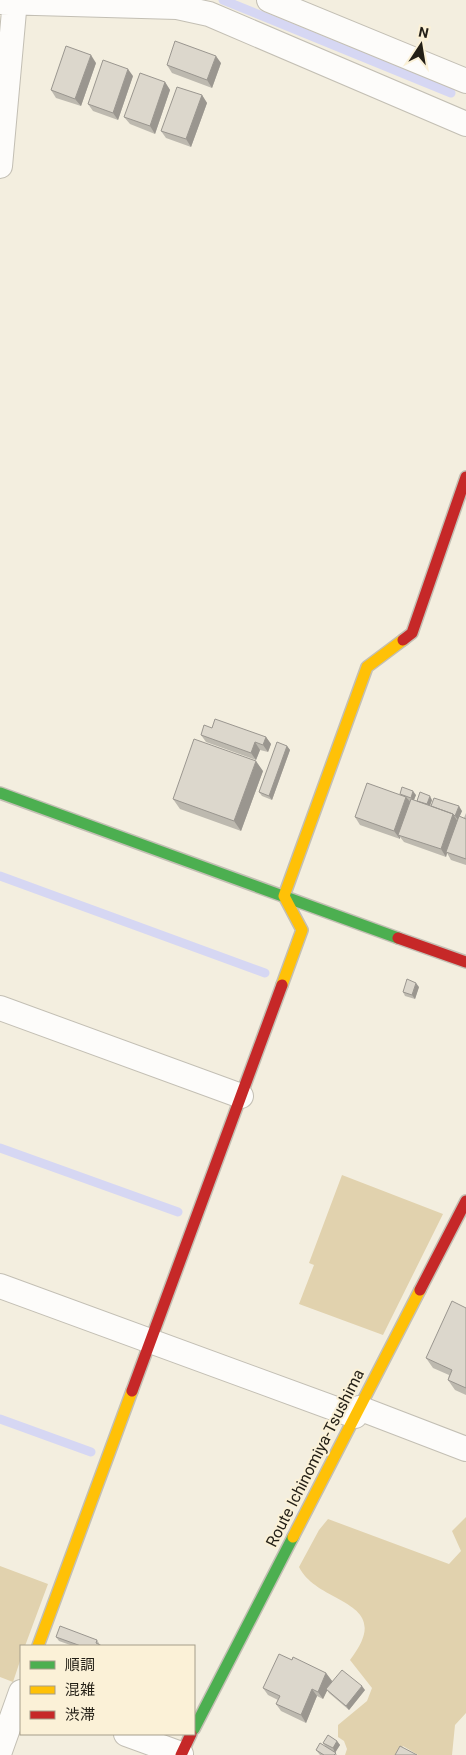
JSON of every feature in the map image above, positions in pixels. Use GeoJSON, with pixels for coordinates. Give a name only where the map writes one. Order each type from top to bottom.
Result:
{"type":"FeatureCollection","features":[{"type":"Feature","properties":{"kind":"street"},"geometry":{"type":"LineString","coordinates":[[0,166],[10,2],[177,7],[209,14],[458,120],[465,77],[269,0]]}},
{"type":"Feature","properties":{"kind":"street"},"geometry":{"type":"LineString","coordinates":[[38,1645],[302,930],[284,896],[367,667],[412,633],[466,478]]}},
{"type":"Feature","properties":{"kind":"street"},"geometry":{"type":"LineString","coordinates":[[0,793],[466,962]]}},
{"type":"Feature","properties":{"kind":"street"},"geometry":{"type":"LineString","coordinates":[[0,1008],[241,1096]]}},
{"type":"Feature","properties":{"kind":"street","name":"Route Ichinomiya-Tsushima"},"geometry":{"type":"LineString","coordinates":[[195,1732],[466,1201]]}},
{"type":"Feature","properties":{"kind":"street"},"geometry":{"type":"LineString","coordinates":[[0,1286],[151,1341],[466,1449]]}},
{"type":"Feature","properties":{"kind":"street"},"geometry":{"type":"LineString","coordinates":[[0,1751],[16,1692]]}},
{"type":"Feature","properties":{"kind":"street"},"geometry":{"type":"LineString","coordinates":[[131,1735],[188,1746]]}},
{"type":"Feature","properties":{"kind":"shaded area"},"geometry":{"type":"Polygon","coordinates":[[[342,1175],[443,1214],[383,1335],[299,1304],[314,1265],[309,1263],[342,1175]]]}},
{"type":"Feature","properties":{"kind":"shaded area"},"geometry":{"type":"Polygon","coordinates":[[[466,1517],[466,1713],[455,1725],[452,1755],[418,1755],[403,1746],[396,1755],[345,1755],[347,1749],[344,1741],[338,1737],[338,1725],[367,1701],[372,1688],[350,1660],[362,1640],[365,1625],[360,1614],[309,1580],[299,1567],[319,1530],[328,1519],[449,1564],[461,1551],[452,1531],[466,1517]]]}},
{"type":"Feature","properties":{"kind":"shaded area"},"geometry":{"type":"Polygon","coordinates":[[[0,1566],[48,1584],[25,1645],[20,1645],[20,1661],[13,1682],[0,1677],[0,1566]]]}},
{"type":"Feature","properties":{"kind":"building"},"geometry":{"type":"Polygon","coordinates":[[[175,41],[216,56],[207,80],[167,65],[175,41]]]}},
{"type":"Feature","properties":{"kind":"building"},"geometry":{"type":"Polygon","coordinates":[[[66,46],[91,55],[75,99],[51,90],[66,46]]]}},
{"type":"Feature","properties":{"kind":"building"},"geometry":{"type":"Polygon","coordinates":[[[103,60],[128,69],[113,113],[88,104],[103,60]]]}},
{"type":"Feature","properties":{"kind":"building"},"geometry":{"type":"Polygon","coordinates":[[[140,73],[165,82],[150,126],[124,117],[140,73]]]}},
{"type":"Feature","properties":{"kind":"building"},"geometry":{"type":"Polygon","coordinates":[[[177,87],[202,95],[186,139],[161,131],[177,87]]]}},
{"type":"Feature","properties":{"kind":"building"},"geometry":{"type":"Polygon","coordinates":[[[215,719],[266,737],[263,745],[255,742],[251,753],[201,735],[204,725],[212,728],[215,719]]]}},
{"type":"Feature","properties":{"kind":"building"},"geometry":{"type":"Polygon","coordinates":[[[194,739],[256,761],[234,821],[173,799],[194,739]]]}},
{"type":"Feature","properties":{"kind":"building"},"geometry":{"type":"Polygon","coordinates":[[[277,742],[287,746],[269,796],[259,792],[277,742]]]}},
{"type":"Feature","properties":{"kind":"building"},"geometry":{"type":"Polygon","coordinates":[[[367,783],[406,797],[394,831],[355,817],[367,783]]]}},
{"type":"Feature","properties":{"kind":"building"},"geometry":{"type":"Polygon","coordinates":[[[402,787],[413,791],[411,798],[400,794],[402,787]]]}},
{"type":"Feature","properties":{"kind":"building"},"geometry":{"type":"Polygon","coordinates":[[[420,792],[430,796],[427,804],[417,801],[420,792]]]}},
{"type":"Feature","properties":{"kind":"building"},"geometry":{"type":"Polygon","coordinates":[[[434,798],[459,806],[455,816],[431,806],[434,798]]]}},
{"type":"Feature","properties":{"kind":"building"},"geometry":{"type":"Polygon","coordinates":[[[411,799],[453,814],[441,849],[398,835],[411,799]]]}},
{"type":"Feature","properties":{"kind":"building"},"geometry":{"type":"Polygon","coordinates":[[[459,816],[466,819],[466,859],[446,852],[459,816]]]}},
{"type":"Feature","properties":{"kind":"building"},"geometry":{"type":"Polygon","coordinates":[[[407,979],[416,983],[412,995],[403,992],[407,979]]]}},
{"type":"Feature","properties":{"kind":"building"},"geometry":{"type":"Polygon","coordinates":[[[452,1301],[466,1308],[466,1388],[448,1380],[452,1370],[426,1358],[452,1301]]]}},
{"type":"Feature","properties":{"kind":"building"},"geometry":{"type":"Polygon","coordinates":[[[60,1626],[97,1640],[96,1643],[100,1645],[78,1645],[56,1637],[60,1626]]]}},
{"type":"Feature","properties":{"kind":"building"},"geometry":{"type":"Polygon","coordinates":[[[279,1654],[292,1660],[293,1657],[326,1673],[318,1692],[312,1689],[301,1715],[276,1704],[280,1696],[263,1688],[279,1654]]]}},
{"type":"Feature","properties":{"kind":"building"},"geometry":{"type":"Polygon","coordinates":[[[342,1670],[362,1686],[346,1706],[326,1689],[342,1670]]]}},
{"type":"Feature","properties":{"kind":"building"},"geometry":{"type":"Polygon","coordinates":[[[328,1735],[337,1741],[333,1748],[323,1743],[328,1735]]]}},
{"type":"Feature","properties":{"kind":"building"},"geometry":{"type":"Polygon","coordinates":[[[320,1743],[336,1753],[334,1755],[324,1755],[316,1750],[320,1743]]]}},
{"type":"Feature","properties":{"kind":"building"},"geometry":{"type":"Polygon","coordinates":[[[400,1746],[417,1755],[395,1755],[400,1746]]]}},
{"type":"Feature","properties":{"kind":"waterway"},"geometry":{"type":"LineString","coordinates":[[223,0],[451,93]]}},
{"type":"Feature","properties":{"kind":"waterway"},"geometry":{"type":"LineString","coordinates":[[0,876],[265,973]]}},
{"type":"Feature","properties":{"kind":"waterway"},"geometry":{"type":"LineString","coordinates":[[0,1148],[178,1212]]}},
{"type":"Feature","properties":{"kind":"waterway"},"geometry":{"type":"LineString","coordinates":[[0,1419],[91,1452]]}},
{"type":"Feature","properties":{"kind":"traffic: fast"},"geometry":{"type":"LineString","coordinates":[[0,793],[398,938]]}},
{"type":"Feature","properties":{"kind":"traffic: fast"},"geometry":{"type":"LineString","coordinates":[[195,1727],[293,1537]]}},
{"type":"Feature","properties":{"kind":"traffic: slow"},"geometry":{"type":"LineString","coordinates":[[282,985],[302,930],[284,896],[367,667],[403,640]]}},
{"type":"Feature","properties":{"kind":"traffic: slow"},"geometry":{"type":"LineString","coordinates":[[293,1537],[420,1290]]}},
{"type":"Feature","properties":{"kind":"traffic: slow"},"geometry":{"type":"LineString","coordinates":[[38,1645],[132,1391]]}},
{"type":"Feature","properties":{"kind":"traffic: jam"},"geometry":{"type":"LineString","coordinates":[[403,640],[412,633],[466,477]]}},
{"type":"Feature","properties":{"kind":"traffic: jam"},"geometry":{"type":"LineString","coordinates":[[398,938],[466,962]]}},
{"type":"Feature","properties":{"kind":"traffic: jam"},"geometry":{"type":"LineString","coordinates":[[132,1391],[282,985]]}},
{"type":"Feature","properties":{"kind":"traffic: jam"},"geometry":{"type":"LineString","coordinates":[[420,1290],[466,1201]]}},
{"type":"Feature","properties":{"kind":"traffic: jam"},"geometry":{"type":"LineString","coordinates":[[181,1755],[191,1735]]}}]}
